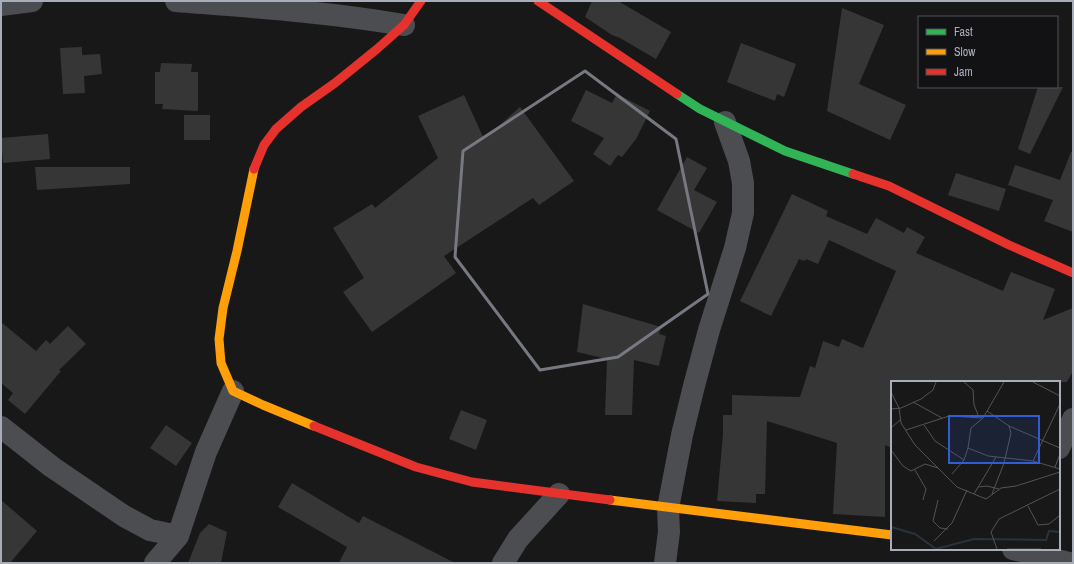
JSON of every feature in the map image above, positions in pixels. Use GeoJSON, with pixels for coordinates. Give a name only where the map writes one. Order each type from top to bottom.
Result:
{"type":"FeatureCollection","features":[{"type":"Feature","properties":{"kind":"street"},"geometry":{"type":"LineString","coordinates":[[1,5],[32,1]]}},
{"type":"Feature","properties":{"kind":"street"},"geometry":{"type":"LineString","coordinates":[[176,1],[259,7],[361,9],[404,25]]}},
{"type":"Feature","properties":{"kind":"street"},"geometry":{"type":"LineString","coordinates":[[421,1],[404,25],[336,83],[301,107],[276,130],[264,145],[254,169],[244,208],[237,251],[223,308],[219,339],[221,363],[233,391],[263,405],[416,467],[472,482],[668,508],[891,535]]}},
{"type":"Feature","properties":{"kind":"street"},"geometry":{"type":"LineString","coordinates":[[538,1],[700,109],[725,122],[785,150],[889,186],[1009,245],[1073,273]]}},
{"type":"Feature","properties":{"kind":"street"},"geometry":{"type":"LineString","coordinates":[[665,563],[670,532],[668,508],[682,435],[709,330],[735,248],[743,213],[743,183],[739,161],[725,122]]}},
{"type":"Feature","properties":{"kind":"street"},"geometry":{"type":"LineString","coordinates":[[155,563],[178,536],[206,452],[233,391]]}},
{"type":"Feature","properties":{"kind":"street"},"geometry":{"type":"LineString","coordinates":[[1060,446],[1073,419]]}},
{"type":"Feature","properties":{"kind":"street"},"geometry":{"type":"LineString","coordinates":[[1,427],[52,467],[124,516],[150,530],[178,536]]}},
{"type":"Feature","properties":{"kind":"street"},"geometry":{"type":"LineString","coordinates":[[503,563],[518,539],[560,494]]}},
{"type":"Feature","properties":{"kind":"street"},"geometry":{"type":"LineString","coordinates":[[1017,550],[1069,563]]}},
{"type":"Feature","properties":{"kind":"highlighted area"},"geometry":{"type":"Polygon","coordinates":[[[585,71],[676,139],[708,294],[618,357],[540,370],[455,257],[463,151],[585,71]]]}},
{"type":"Feature","properties":{"kind":"building"},"geometry":{"type":"Polygon","coordinates":[[[592,1],[618,1],[671,32],[656,59],[612,35],[585,17],[592,1]]]}},
{"type":"Feature","properties":{"kind":"building"},"geometry":{"type":"Polygon","coordinates":[[[842,8],[884,25],[859,84],[906,105],[890,140],[827,111],[842,8]]]}},
{"type":"Feature","properties":{"kind":"building"},"geometry":{"type":"Polygon","coordinates":[[[741,43],[796,64],[784,97],[777,94],[775,101],[727,82],[741,43]]]}},
{"type":"Feature","properties":{"kind":"building"},"geometry":{"type":"Polygon","coordinates":[[[82,47],[82,55],[100,54],[102,74],[84,76],[85,93],[63,94],[60,48],[82,47]]]}},
{"type":"Feature","properties":{"kind":"building"},"geometry":{"type":"Polygon","coordinates":[[[161,63],[192,64],[191,72],[198,72],[198,111],[162,109],[163,104],[155,104],[155,72],[160,72],[161,63]]]}},
{"type":"Feature","properties":{"kind":"building"},"geometry":{"type":"Polygon","coordinates":[[[1063,87],[1030,154],[1018,149],[1038,88],[1063,87]]]}},
{"type":"Feature","properties":{"kind":"building"},"geometry":{"type":"Polygon","coordinates":[[[586,90],[612,103],[617,94],[650,111],[636,139],[622,157],[618,155],[610,166],[593,154],[604,138],[571,121],[586,90]]]}},
{"type":"Feature","properties":{"kind":"building"},"geometry":{"type":"Polygon","coordinates":[[[464,95],[484,139],[520,107],[574,181],[539,205],[533,198],[444,256],[456,273],[372,332],[343,292],[364,278],[333,228],[372,204],[375,208],[438,158],[418,116],[464,95]]]}},
{"type":"Feature","properties":{"kind":"building"},"geometry":{"type":"Polygon","coordinates":[[[184,115],[210,115],[210,140],[184,140],[184,115]]]}},
{"type":"Feature","properties":{"kind":"building"},"geometry":{"type":"Polygon","coordinates":[[[48,134],[50,159],[3,163],[1,138],[48,134]]]}},
{"type":"Feature","properties":{"kind":"building"},"geometry":{"type":"Polygon","coordinates":[[[1071,152],[1073,152],[1073,232],[1044,221],[1053,200],[1008,185],[1015,165],[1060,180],[1071,152]]]}},
{"type":"Feature","properties":{"kind":"building"},"geometry":{"type":"Polygon","coordinates":[[[687,157],[707,168],[694,190],[717,202],[699,233],[657,210],[687,157]]]}},
{"type":"Feature","properties":{"kind":"building"},"geometry":{"type":"Polygon","coordinates":[[[35,167],[130,167],[130,184],[37,190],[35,167]]]}},
{"type":"Feature","properties":{"kind":"building"},"geometry":{"type":"Polygon","coordinates":[[[956,173],[1006,189],[999,211],[948,195],[956,173]]]}},
{"type":"Feature","properties":{"kind":"building"},"geometry":{"type":"Polygon","coordinates":[[[792,194],[828,211],[826,216],[867,234],[876,218],[904,233],[907,227],[925,237],[916,253],[1003,291],[1011,272],[1055,289],[1043,320],[1073,308],[1073,371],[1067,382],[891,381],[891,448],[885,445],[885,517],[833,514],[837,443],[767,421],[765,494],[756,494],[756,503],[717,501],[723,434],[723,415],[732,415],[732,395],[800,397],[810,366],[815,368],[823,341],[839,347],[842,339],[863,348],[896,271],[829,240],[818,264],[806,259],[805,261],[799,259],[771,316],[740,301],[792,194]]]}},
{"type":"Feature","properties":{"kind":"building"},"geometry":{"type":"Polygon","coordinates":[[[583,304],[661,327],[659,334],[666,336],[659,366],[634,360],[632,415],[605,415],[607,359],[577,352],[583,304]]]}},
{"type":"Feature","properties":{"kind":"building"},"geometry":{"type":"Polygon","coordinates":[[[1,322],[36,351],[46,340],[50,344],[68,326],[86,344],[59,370],[61,371],[25,414],[8,400],[13,393],[1,383],[1,322]]]}},
{"type":"Feature","properties":{"kind":"building"},"geometry":{"type":"Polygon","coordinates":[[[461,410],[487,420],[476,450],[449,439],[461,410]]]}},
{"type":"Feature","properties":{"kind":"building"},"geometry":{"type":"Polygon","coordinates":[[[166,425],[192,443],[176,466],[150,448],[166,425]]]}},
{"type":"Feature","properties":{"kind":"building"},"geometry":{"type":"Polygon","coordinates":[[[292,483],[359,523],[363,516],[455,563],[339,563],[347,547],[278,507],[292,483]]]}},
{"type":"Feature","properties":{"kind":"building"},"geometry":{"type":"Polygon","coordinates":[[[1,500],[37,531],[10,563],[1,563],[1,500]]]}},
{"type":"Feature","properties":{"kind":"building"},"geometry":{"type":"Polygon","coordinates":[[[209,524],[227,532],[221,563],[188,563],[200,533],[209,524]]]}},
{"type":"Feature","properties":{"kind":"traffic: fast"},"geometry":{"type":"LineString","coordinates":[[677,94],[700,109],[785,151],[853,174]]}},
{"type":"Feature","properties":{"kind":"traffic: slow"},"geometry":{"type":"LineString","coordinates":[[254,169],[237,251],[223,308],[219,339],[221,363],[233,391],[314,426]]}},
{"type":"Feature","properties":{"kind":"traffic: slow"},"geometry":{"type":"LineString","coordinates":[[610,500],[891,535]]}},
{"type":"Feature","properties":{"kind":"traffic: jam"},"geometry":{"type":"LineString","coordinates":[[254,169],[264,145],[276,129],[301,107],[335,83],[377,49],[404,25],[421,1]]}},
{"type":"Feature","properties":{"kind":"traffic: jam"},"geometry":{"type":"LineString","coordinates":[[538,1],[677,94]]}},
{"type":"Feature","properties":{"kind":"traffic: jam"},"geometry":{"type":"LineString","coordinates":[[853,174],[889,186],[1009,245],[1073,273]]}},
{"type":"Feature","properties":{"kind":"traffic: jam"},"geometry":{"type":"LineString","coordinates":[[314,426],[416,467],[472,482],[610,500]]}}]}
